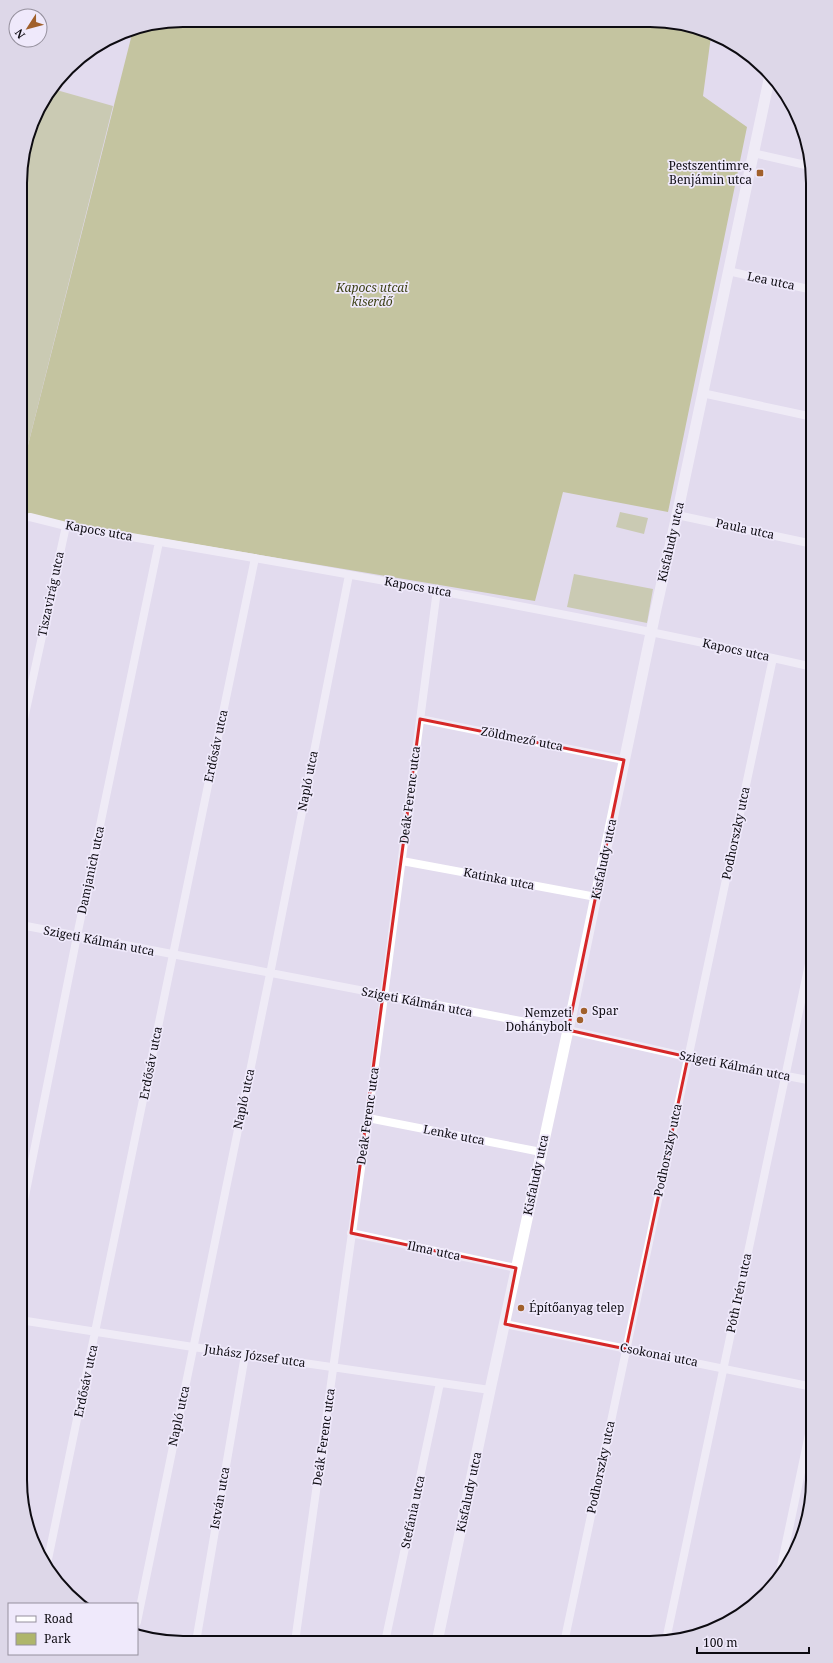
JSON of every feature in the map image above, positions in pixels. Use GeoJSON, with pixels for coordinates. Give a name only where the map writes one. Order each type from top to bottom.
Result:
{"type":"FeatureCollection","features":[{"type":"Feature","properties":{"kind":"street","name":"Kisfaludy utca"},"geometry":{"type":"LineString","coordinates":[[438,1636],[769,82]]}},
{"type":"Feature","properties":{"kind":"street"},"geometry":{"type":"LineString","coordinates":[[753,153],[805,165]]}},
{"type":"Feature","properties":{"kind":"street","name":"Lea utca"},"geometry":{"type":"LineString","coordinates":[[728,272],[806,289]]}},
{"type":"Feature","properties":{"kind":"street"},"geometry":{"type":"LineString","coordinates":[[702,393],[806,415]]}},
{"type":"Feature","properties":{"kind":"street","name":"Paula utca"},"geometry":{"type":"LineString","coordinates":[[677,515],[806,543]]}},
{"type":"Feature","properties":{"kind":"street","name":"Kapocs utca"},"geometry":{"type":"LineString","coordinates":[[27,517],[66,526],[437,590],[651,632],[806,665]]}},
{"type":"Feature","properties":{"kind":"street","name":"Tiszavirág utca"},"geometry":{"type":"LineString","coordinates":[[27,705],[66,526]]}},
{"type":"Feature","properties":{"kind":"street","name":"Damjanich utca"},"geometry":{"type":"LineString","coordinates":[[27,1186],[77,936],[159,542]]}},
{"type":"Feature","properties":{"kind":"street","name":"Erdősáv utca"},"geometry":{"type":"LineString","coordinates":[[48,1558],[255,558]]}},
{"type":"Feature","properties":{"kind":"street","name":"Napló utca"},"geometry":{"type":"LineString","coordinates":[[138,1617],[270,974],[349,575]]}},
{"type":"Feature","properties":{"kind":"street","name":"Deák Ferenc utca"},"geometry":{"type":"LineString","coordinates":[[296,1636],[368,1118],[437,590]]}},
{"type":"Feature","properties":{"kind":"street","name":"Podhorszky utca"},"geometry":{"type":"LineString","coordinates":[[565,1636],[773,658]]}},
{"type":"Feature","properties":{"kind":"street","name":"Zöldmező utca"},"geometry":{"type":"LineString","coordinates":[[420,718],[624,760]]}},
{"type":"Feature","properties":{"kind":"street","name":"Katinka utca"},"geometry":{"type":"LineString","coordinates":[[402,861],[596,897]]}},
{"type":"Feature","properties":{"kind":"street","name":"Szigeti Kálmán utca"},"geometry":{"type":"LineString","coordinates":[[27,926],[384,996],[568,1030],[688,1057],[806,1080]]}},
{"type":"Feature","properties":{"kind":"street","name":"Póth Irén utca"},"geometry":{"type":"LineString","coordinates":[[667,1635],[806,978]]}},
{"type":"Feature","properties":{"kind":"street","name":"Lenke utca"},"geometry":{"type":"LineString","coordinates":[[368,1118],[541,1152]]}},
{"type":"Feature","properties":{"kind":"street","name":"Ilma utca"},"geometry":{"type":"LineString","coordinates":[[352,1233],[516,1268]]}},
{"type":"Feature","properties":{"kind":"street","name":"Juhász József utca"},"geometry":{"type":"LineString","coordinates":[[27,1321],[245,1355],[490,1390]]}},
{"type":"Feature","properties":{"kind":"street","name":"Csokonai utca"},"geometry":{"type":"LineString","coordinates":[[505,1324],[806,1386]]}},
{"type":"Feature","properties":{"kind":"street","name":"István utca"},"geometry":{"type":"LineString","coordinates":[[197,1636],[245,1355]]}},
{"type":"Feature","properties":{"kind":"street","name":"Stefánia utca"},"geometry":{"type":"LineString","coordinates":[[387,1636],[440,1383]]}},
{"type":"Feature","properties":{"kind":"street"},"geometry":{"type":"LineString","coordinates":[[782,1564],[806,1448]]}},
{"type":"Feature","properties":{"kind":"highlighted area"},"geometry":{"type":"Polygon","coordinates":[[[420,719],[624,760],[568,1030],[688,1057],[626,1349],[505,1324],[516,1268],[351,1233],[420,719]]]}},
{"type":"Feature","properties":{"kind":"green space","name":"Kapocs utcai kiserdő"},"geometry":{"type":"Polygon","coordinates":[[[173,27],[660,27],[691,32],[711,39],[703,96],[747,127],[668,512],[563,492],[535,601],[27,516],[27,449],[132,36],[142,32],[173,27]]]}},
{"type":"Feature","properties":{"kind":"green space"},"geometry":{"type":"Polygon","coordinates":[[[57,90],[113,106],[27,449],[27,173],[32,142],[43,114],[57,90]]]}},
{"type":"Feature","properties":{"kind":"green space"},"geometry":{"type":"Polygon","coordinates":[[[620,512],[648,518],[644,534],[616,527],[620,512]]]}},
{"type":"Feature","properties":{"kind":"green space"},"geometry":{"type":"Polygon","coordinates":[[[574,574],[653,589],[647,623],[567,607],[574,574]]]}},
{"type":"Feature","properties":{"kind":"place","name":"Pestszentimre, Benjámin utca"},"geometry":{"type":"Point","coordinates":[760,173]}},
{"type":"Feature","properties":{"kind":"place","name":"Spar"},"geometry":{"type":"Point","coordinates":[584,1011]}},
{"type":"Feature","properties":{"kind":"place","name":"Nemzeti Dohánybolt"},"geometry":{"type":"Point","coordinates":[580,1020]}},
{"type":"Feature","properties":{"kind":"place","name":"Építőanyag telep"},"geometry":{"type":"Point","coordinates":[521,1308]}}]}
